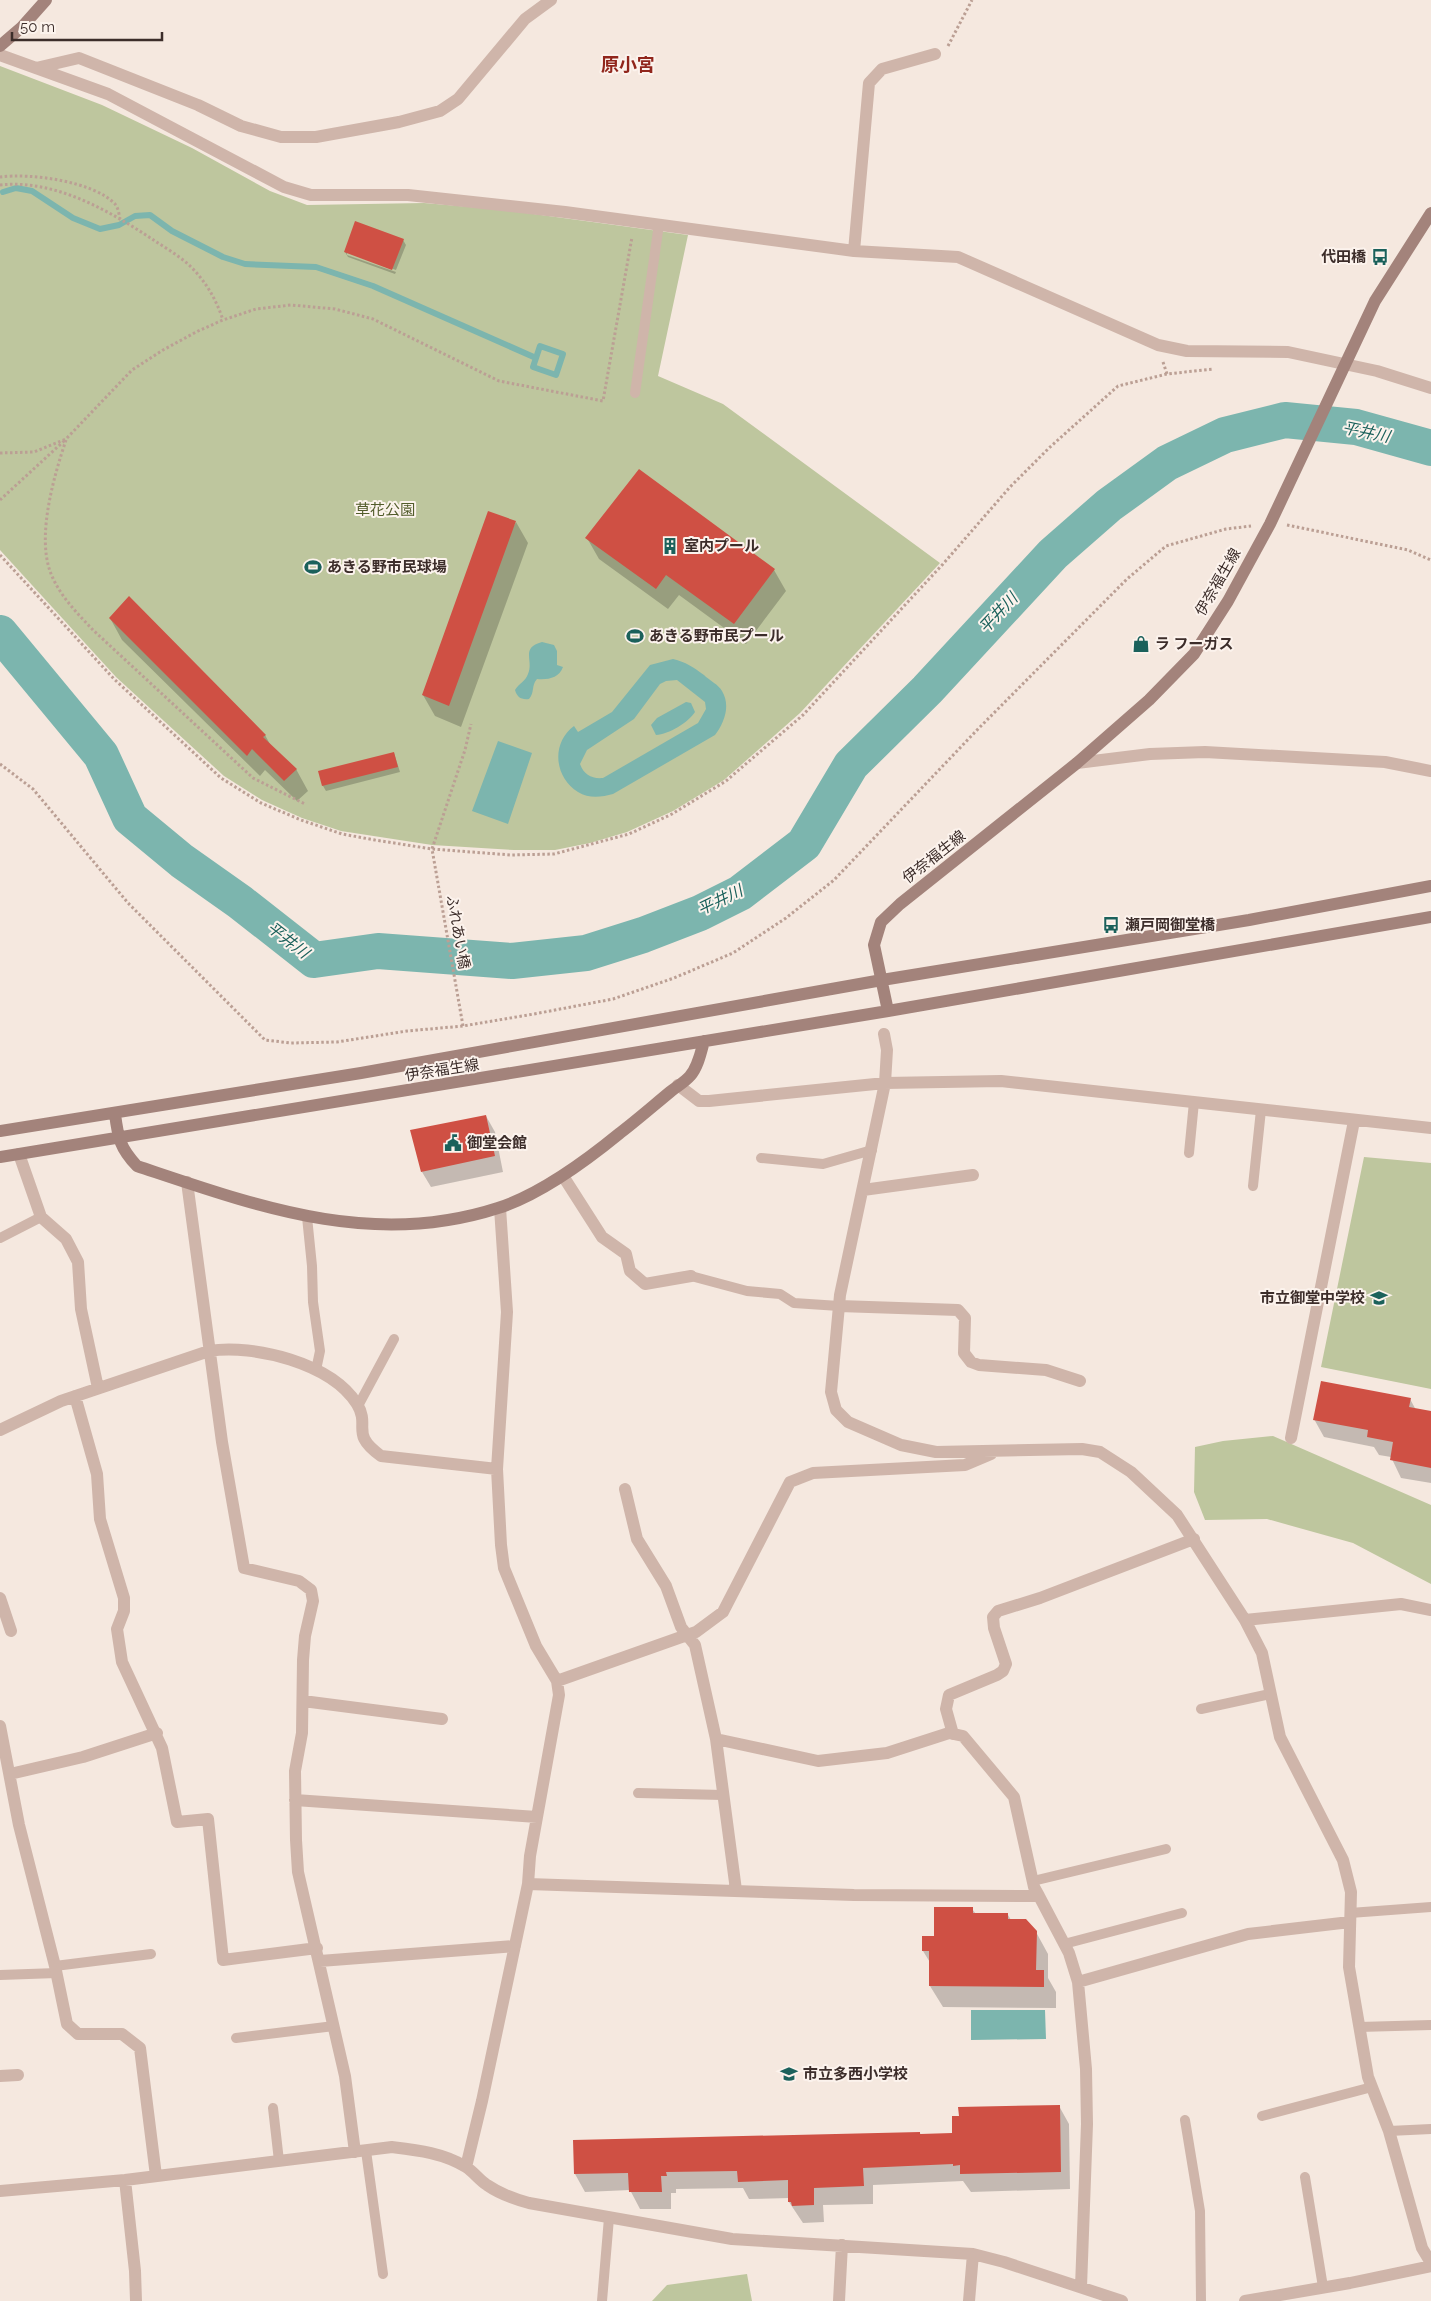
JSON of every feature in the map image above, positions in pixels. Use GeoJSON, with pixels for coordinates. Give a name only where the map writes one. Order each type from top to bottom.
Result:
{"type":"FeatureCollection","features":[{"type":"Feature","properties":{"kind":"main road"},"geometry":{"type":"LineString","coordinates":[[0,46],[22,27],[46,0]]}},
{"type":"Feature","properties":{"kind":"main road","name":"伊奈福生線"},"geometry":{"type":"LineString","coordinates":[[888,1012],[874,945],[881,922],[900,904],[1077,763],[1149,700],[1194,654],[1228,601],[1270,524],[1276,506],[1375,301],[1431,213]]}},
{"type":"Feature","properties":{"kind":"main road","name":"伊奈福生線"},"geometry":{"type":"LineString","coordinates":[[0,1131],[361,1073],[882,980],[1248,920],[1431,886]]}},
{"type":"Feature","properties":{"kind":"main road","name":"伊奈福生線"},"geometry":{"type":"LineString","coordinates":[[0,1157],[888,1012],[1431,917]]}},
{"type":"Feature","properties":{"kind":"main road"},"geometry":{"type":"LineString","coordinates":[[114,1114],[118,1139],[125,1154],[138,1166],[260,1206],[306,1217],[378,1225],[418,1224],[473,1215],[500,1208],[563,1176],[601,1148],[690,1076],[704,1041]]}},
{"type":"Feature","properties":{"kind":"street"},"geometry":{"type":"LineString","coordinates":[[36,68],[79,58],[198,104],[242,126],[281,137],[316,137],[399,122],[440,111],[458,99],[525,19],[551,0]]}},
{"type":"Feature","properties":{"kind":"street"},"geometry":{"type":"LineString","coordinates":[[854,251],[869,83],[882,69],[935,54]]}},
{"type":"Feature","properties":{"kind":"street"},"geometry":{"type":"LineString","coordinates":[[0,55],[108,94],[284,187],[311,195],[408,195],[659,224],[854,251],[958,257],[1158,345],[1187,351],[1288,352],[1346,364],[1431,388]]}},
{"type":"Feature","properties":{"kind":"street"},"geometry":{"type":"LineString","coordinates":[[1077,763],[1150,754],[1205,752],[1385,762],[1431,771]]}},
{"type":"Feature","properties":{"kind":"street"},"geometry":{"type":"LineString","coordinates":[[884,1034],[887,1050],[885,1083],[839,1306],[831,1392],[836,1410],[848,1422],[901,1445],[936,1452],[1082,1450],[1100,1452],[1131,1472],[1177,1515],[1245,1620],[1262,1653],[1280,1737],[1343,1860],[1351,1892],[1349,1967],[1368,2077],[1389,2131],[1422,2248],[1431,2265],[1245,2301]]}},
{"type":"Feature","properties":{"kind":"street"},"geometry":{"type":"LineString","coordinates":[[678,1086],[698,1101],[709,1102],[885,1083],[1001,1081],[1431,1128]]}},
{"type":"Feature","properties":{"kind":"street"},"geometry":{"type":"LineString","coordinates":[[1291,1438],[1354,1120]]}},
{"type":"Feature","properties":{"kind":"street"},"geometry":{"type":"LineString","coordinates":[[19,1154],[41,1217],[66,1239],[78,1262],[81,1309],[98,1388]]}},
{"type":"Feature","properties":{"kind":"street"},"geometry":{"type":"LineString","coordinates":[[863,1190],[973,1175]]}},
{"type":"Feature","properties":{"kind":"street"},"geometry":{"type":"LineString","coordinates":[[563,1176],[602,1237],[626,1254],[630,1271],[645,1284],[692,1276]]}},
{"type":"Feature","properties":{"kind":"street"},"geometry":{"type":"LineString","coordinates":[[187,1182],[209,1351],[244,1568],[298,1581],[311,1590],[314,1601],[305,1636],[302,1733],[295,1771],[298,1872],[320,1962],[361,2151]]}},
{"type":"Feature","properties":{"kind":"street"},"geometry":{"type":"LineString","coordinates":[[466,2167],[516,1946],[559,1695],[557,1681],[536,1646],[504,1568],[501,1545],[497,1469],[507,1312],[500,1208]]}},
{"type":"Feature","properties":{"kind":"street"},"geometry":{"type":"LineString","coordinates":[[839,1306],[958,1310],[965,1318],[964,1353],[971,1362],[979,1365],[1046,1370],[1080,1381]]}},
{"type":"Feature","properties":{"kind":"street"},"geometry":{"type":"LineString","coordinates":[[0,1430],[75,1396],[220,1349],[258,1353],[300,1363],[316,1370],[350,1394],[362,1416],[363,1438],[370,1448],[381,1456],[497,1469]]}},
{"type":"Feature","properties":{"kind":"street"},"geometry":{"type":"LineString","coordinates":[[75,1396],[97,1474],[100,1519],[124,1598],[124,1611],[117,1629],[122,1662],[162,1748],[177,1822],[208,1819],[223,1960],[316,1948]]}},
{"type":"Feature","properties":{"kind":"street"},"geometry":{"type":"LineString","coordinates":[[557,1681],[696,1632],[723,1612],[790,1482],[813,1473],[965,1465],[996,1452]]}},
{"type":"Feature","properties":{"kind":"street"},"geometry":{"type":"LineString","coordinates":[[625,1489],[637,1539],[666,1586],[681,1626],[695,1645],[716,1740],[736,1890]]}},
{"type":"Feature","properties":{"kind":"street"},"geometry":{"type":"LineString","coordinates":[[953,1734],[946,1709],[949,1695],[998,1675],[1003,1671],[1006,1664],[994,1628],[993,1617],[998,1611],[1040,1598],[1194,1539]]}},
{"type":"Feature","properties":{"kind":"street"},"geometry":{"type":"LineString","coordinates":[[0,1598],[11,1631]]}},
{"type":"Feature","properties":{"kind":"street"},"geometry":{"type":"LineString","coordinates":[[1245,1620],[1401,1604],[1431,1610]]}},
{"type":"Feature","properties":{"kind":"street"},"geometry":{"type":"LineString","coordinates":[[303,1701],[442,1719]]}},
{"type":"Feature","properties":{"kind":"street"},"geometry":{"type":"LineString","coordinates":[[0,1726],[19,1824],[68,2024],[78,2034],[122,2034],[140,2048],[156,2176]]}},
{"type":"Feature","properties":{"kind":"street"},"geometry":{"type":"LineString","coordinates":[[10,1774],[83,1757],[156,1733]]}},
{"type":"Feature","properties":{"kind":"street"},"geometry":{"type":"LineString","coordinates":[[716,1740],[818,1761],[887,1753],[949,1733],[963,1736],[1014,1797],[1033,1881],[1070,1954],[1078,1982],[1086,2069],[1087,2124],[1081,2287]]}},
{"type":"Feature","properties":{"kind":"street"},"geometry":{"type":"LineString","coordinates":[[295,1800],[537,1818]]}},
{"type":"Feature","properties":{"kind":"street"},"geometry":{"type":"LineString","coordinates":[[528,1884],[854,1895],[1039,1896]]}},
{"type":"Feature","properties":{"kind":"street"},"geometry":{"type":"LineString","coordinates":[[1078,1982],[1248,1934],[1350,1917]]}},
{"type":"Feature","properties":{"kind":"street"},"geometry":{"type":"LineString","coordinates":[[320,1962],[516,1946]]}},
{"type":"Feature","properties":{"kind":"street"},"geometry":{"type":"LineString","coordinates":[[0,2076],[18,2075]]}},
{"type":"Feature","properties":{"kind":"street"},"geometry":{"type":"LineString","coordinates":[[0,2191],[125,2180],[361,2151],[392,2148],[422,2150],[466,2167],[487,2185],[510,2198],[529,2203],[732,2239],[973,2254],[1004,2262],[1122,2301]]}},
{"type":"Feature","properties":{"kind":"street"},"geometry":{"type":"LineString","coordinates":[[125,2180],[135,2271],[136,2301]]}},
{"type":"Feature","properties":{"kind":"street"},"geometry":{"type":"LineString","coordinates":[[840,2301],[842,2245]]}},
{"type":"Feature","properties":{"kind":"street"},"geometry":{"type":"LineString","coordinates":[[968,2301],[973,2254]]}},
{"type":"Feature","properties":{"kind":"lane"},"geometry":{"type":"LineString","coordinates":[[635,393],[659,224]]}},
{"type":"Feature","properties":{"kind":"lane"},"geometry":{"type":"LineString","coordinates":[[1189,1153],[1194,1102]]}},
{"type":"Feature","properties":{"kind":"lane"},"geometry":{"type":"LineString","coordinates":[[1253,1186],[1261,1110]]}},
{"type":"Feature","properties":{"kind":"lane"},"geometry":{"type":"LineString","coordinates":[[761,1158],[823,1164],[872,1150]]}},
{"type":"Feature","properties":{"kind":"lane"},"geometry":{"type":"LineString","coordinates":[[0,1238],[41,1217]]}},
{"type":"Feature","properties":{"kind":"lane"},"geometry":{"type":"LineString","coordinates":[[306,1217],[320,1351],[316,1370]]}},
{"type":"Feature","properties":{"kind":"lane"},"geometry":{"type":"LineString","coordinates":[[692,1276],[747,1291],[780,1294],[794,1303],[839,1306]]}},
{"type":"Feature","properties":{"kind":"lane"},"geometry":{"type":"LineString","coordinates":[[358,1406],[394,1338]]}},
{"type":"Feature","properties":{"kind":"lane"},"geometry":{"type":"LineString","coordinates":[[1201,1710],[1270,1694]]}},
{"type":"Feature","properties":{"kind":"lane"},"geometry":{"type":"LineString","coordinates":[[638,1793],[723,1795]]}},
{"type":"Feature","properties":{"kind":"lane"},"geometry":{"type":"LineString","coordinates":[[1033,1881],[1166,1850]]}},
{"type":"Feature","properties":{"kind":"lane"},"geometry":{"type":"LineString","coordinates":[[1350,1917],[1431,1907]]}},
{"type":"Feature","properties":{"kind":"lane"},"geometry":{"type":"LineString","coordinates":[[1064,1944],[1182,1913]]}},
{"type":"Feature","properties":{"kind":"lane"},"geometry":{"type":"LineString","coordinates":[[0,1975],[56,1970],[151,1954]]}},
{"type":"Feature","properties":{"kind":"lane"},"geometry":{"type":"LineString","coordinates":[[1359,2027],[1431,2025]]}},
{"type":"Feature","properties":{"kind":"lane"},"geometry":{"type":"LineString","coordinates":[[236,2038],[334,2026]]}},
{"type":"Feature","properties":{"kind":"lane"},"geometry":{"type":"LineString","coordinates":[[1262,2116],[1372,2087]]}},
{"type":"Feature","properties":{"kind":"lane"},"geometry":{"type":"LineString","coordinates":[[273,2108],[279,2161]]}},
{"type":"Feature","properties":{"kind":"lane"},"geometry":{"type":"LineString","coordinates":[[1185,2120],[1200,2211],[1201,2301]]}},
{"type":"Feature","properties":{"kind":"lane"},"geometry":{"type":"LineString","coordinates":[[1389,2131],[1431,2130]]}},
{"type":"Feature","properties":{"kind":"lane"},"geometry":{"type":"LineString","coordinates":[[361,2151],[383,2274]]}},
{"type":"Feature","properties":{"kind":"lane"},"geometry":{"type":"LineString","coordinates":[[1305,2177],[1323,2287]]}},
{"type":"Feature","properties":{"kind":"lane"},"geometry":{"type":"LineString","coordinates":[[602,2301],[609,2218]]}},
{"type":"Feature","properties":{"kind":"path"},"geometry":{"type":"LineString","coordinates":[[935,54],[946,51],[972,0]]}},
{"type":"Feature","properties":{"kind":"path"},"geometry":{"type":"LineString","coordinates":[[0,177],[42,176],[74,184],[101,194],[116,205],[120,219]]}},
{"type":"Feature","properties":{"kind":"path"},"geometry":{"type":"LineString","coordinates":[[0,185],[17,183],[44,188],[88,203],[120,219],[189,265],[218,303],[223,320]]}},
{"type":"Feature","properties":{"kind":"path"},"geometry":{"type":"LineString","coordinates":[[0,500],[66,439],[132,370],[163,350],[223,320],[256,309],[291,306],[335,309],[373,319],[499,381],[603,401],[635,221]]}},
{"type":"Feature","properties":{"kind":"path"},"geometry":{"type":"LineString","coordinates":[[1158,345],[1167,374]]}},
{"type":"Feature","properties":{"kind":"path"},"geometry":{"type":"LineString","coordinates":[[0,556],[114,679],[221,778],[261,803],[301,820],[342,834],[432,849],[511,855],[554,854],[629,834],[672,814],[726,781],[803,715],[943,564],[1010,487],[1049,448],[1118,386],[1167,374],[1218,369]]}},
{"type":"Feature","properties":{"kind":"path"},"geometry":{"type":"LineString","coordinates":[[0,453],[34,452],[66,439]]}},
{"type":"Feature","properties":{"kind":"path"},"geometry":{"type":"LineString","coordinates":[[66,439],[52,486],[47,513],[46,542],[50,571],[69,603],[93,630],[253,778],[305,804]]}},
{"type":"Feature","properties":{"kind":"path"},"geometry":{"type":"LineString","coordinates":[[0,764],[33,789],[128,903],[265,1040],[291,1043],[337,1042],[407,1031],[463,1026],[613,999],[674,978],[733,953],[786,918],[834,880],[991,715],[1127,579],[1166,546],[1226,529],[1270,524],[1293,525],[1408,550],[1431,560]]}},
{"type":"Feature","properties":{"kind":"path"},"geometry":{"type":"LineString","coordinates":[[432,849],[465,750],[471,724]]}},
{"type":"Feature","properties":{"kind":"path","name":"ふれあい橋"},"geometry":{"type":"LineString","coordinates":[[432,849],[463,1026]]}},
{"type":"Feature","properties":{"kind":"green space","name":"草花公園"},"geometry":{"type":"Polygon","coordinates":[[[0,66],[102,105],[192,148],[270,191],[307,205],[424,203],[504,210],[688,235],[658,376],[723,404],[940,563],[800,713],[724,780],[673,811],[627,832],[590,843],[555,850],[514,850],[432,845],[341,831],[302,818],[262,800],[224,776],[116,677],[0,550],[0,66]]]}},
{"type":"Feature","properties":{"kind":"green space"},"geometry":{"type":"Polygon","coordinates":[[[1364,1157],[1431,1163],[1431,1389],[1321,1367],[1364,1157]]]}},
{"type":"Feature","properties":{"kind":"green space"},"geometry":{"type":"Polygon","coordinates":[[[1273,1436],[1431,1505],[1431,1584],[1353,1543],[1267,1519],[1205,1520],[1194,1492],[1195,1447],[1223,1441],[1273,1436]]]}},
{"type":"Feature","properties":{"kind":"green space"},"geometry":{"type":"Polygon","coordinates":[[[747,2274],[752,2301],[652,2301],[667,2285],[747,2274]]]}},
{"type":"Feature","properties":{"kind":"water"},"geometry":{"type":"Polygon","coordinates":[[[542,642],[554,645],[557,651],[557,665],[563,667],[559,674],[553,678],[537,679],[529,699],[522,698],[518,696],[515,690],[528,674],[529,651],[535,645],[542,642]]]}},
{"type":"Feature","properties":{"kind":"water"},"geometry":{"type":"Polygon","coordinates":[[[673,659],[678,660],[693,667],[721,689],[725,697],[726,708],[721,725],[715,735],[613,794],[600,797],[578,792],[570,786],[560,769],[558,760],[562,741],[574,726],[578,732],[612,712],[650,665],[673,659]],[[677,680],[666,681],[660,684],[634,719],[587,750],[580,764],[582,768],[589,776],[603,778],[698,723],[706,709],[705,702],[677,680]]]}},
{"type":"Feature","properties":{"kind":"water"},"geometry":{"type":"Polygon","coordinates":[[[686,702],[691,703],[695,712],[692,716],[672,730],[656,735],[651,725],[657,718],[686,702]]]}},
{"type":"Feature","properties":{"kind":"water"},"geometry":{"type":"Polygon","coordinates":[[[498,741],[532,753],[508,824],[472,811],[498,741]]]}},
{"type":"Feature","properties":{"kind":"water"},"geometry":{"type":"Polygon","coordinates":[[[971,2010],[1045,2010],[1046,2039],[971,2040],[971,2010]]]}},
{"type":"Feature","properties":{"kind":"building"},"geometry":{"type":"Polygon","coordinates":[[[355,221],[404,239],[392,270],[344,252],[355,221]]]}},
{"type":"Feature","properties":{"kind":"building","name":"室内プール"},"geometry":{"type":"Polygon","coordinates":[[[639,469],[775,569],[734,624],[666,575],[656,589],[585,538],[639,469]]]}},
{"type":"Feature","properties":{"kind":"building"},"geometry":{"type":"Polygon","coordinates":[[[488,511],[516,521],[449,706],[422,695],[488,511]]]}},
{"type":"Feature","properties":{"kind":"building"},"geometry":{"type":"Polygon","coordinates":[[[129,596],[266,735],[263,737],[297,769],[284,781],[252,749],[247,756],[109,618],[129,596]]]}},
{"type":"Feature","properties":{"kind":"building"},"geometry":{"type":"Polygon","coordinates":[[[394,752],[398,767],[322,786],[318,771],[394,752]]]}},
{"type":"Feature","properties":{"kind":"building","name":"御堂会館"},"geometry":{"type":"Polygon","coordinates":[[[486,1115],[495,1156],[421,1172],[410,1130],[486,1115]]]}},
{"type":"Feature","properties":{"kind":"building"},"geometry":{"type":"Polygon","coordinates":[[[1321,1381],[1411,1398],[1409,1407],[1431,1411],[1431,1468],[1390,1460],[1393,1442],[1367,1437],[1368,1430],[1313,1420],[1321,1381]]]}},
{"type":"Feature","properties":{"kind":"building"},"geometry":{"type":"Polygon","coordinates":[[[934,1907],[973,1907],[973,1913],[1008,1913],[1008,1919],[1026,1919],[1037,1931],[1036,1970],[1044,1970],[1044,1987],[929,1986],[929,1951],[922,1951],[922,1936],[934,1936],[934,1907]]]}},
{"type":"Feature","properties":{"kind":"building"},"geometry":{"type":"Polygon","coordinates":[[[1060,2105],[1061,2172],[960,2174],[960,2165],[953,2166],[953,2164],[863,2168],[864,2186],[814,2188],[814,2205],[792,2206],[791,2202],[788,2202],[788,2180],[738,2182],[737,2171],[666,2172],[667,2176],[661,2176],[662,2192],[629,2192],[628,2173],[574,2174],[573,2140],[920,2132],[920,2134],[952,2133],[952,2116],[959,2116],[958,2107],[1060,2105]]]}},
{"type":"Feature","properties":{"kind":"waterway"},"geometry":{"type":"LineString","coordinates":[[3,192],[16,188],[32,191],[73,218],[100,229],[119,225],[135,216],[150,215],[172,231],[223,257],[245,264],[316,267],[373,286],[536,358]]}},
{"type":"Feature","properties":{"kind":"waterway"},"geometry":{"type":"LineString","coordinates":[[540,346],[563,354],[556,375],[533,367],[540,346]]}},
{"type":"Feature","properties":{"kind":"waterway","name":"平井川"},"geometry":{"type":"LineString","coordinates":[[0,633],[101,755],[130,818],[182,861],[240,902],[314,960],[378,951],[512,961],[586,953],[643,935],[700,913],[740,893],[804,844],[851,765],[927,690],[1053,554],[1109,505],[1167,463],[1225,435],[1285,420],[1356,427],[1431,448]]}},
{"type":"Feature","properties":{"kind":"place","name":"代田橋"},"geometry":{"type":"Point","coordinates":[1380,257]}},
{"type":"Feature","properties":{"kind":"place","name":"室内プール"},"geometry":{"type":"Point","coordinates":[670,546]}},
{"type":"Feature","properties":{"kind":"place","name":"あきる野市民球場"},"geometry":{"type":"Point","coordinates":[313,567]}},
{"type":"Feature","properties":{"kind":"place","name":"あきる野市民プール"},"geometry":{"type":"Point","coordinates":[635,636]}},
{"type":"Feature","properties":{"kind":"place","name":"ラ フーガス"},"geometry":{"type":"Point","coordinates":[1141,644]}},
{"type":"Feature","properties":{"kind":"place","name":"瀬戸岡御堂橋"},"geometry":{"type":"Point","coordinates":[1111,925]}},
{"type":"Feature","properties":{"kind":"place","name":"御堂会館"},"geometry":{"type":"Point","coordinates":[453,1143]}},
{"type":"Feature","properties":{"kind":"place","name":"市立御堂中学校"},"geometry":{"type":"Point","coordinates":[1379,1298]}},
{"type":"Feature","properties":{"kind":"place","name":"市立多西小学校"},"geometry":{"type":"Point","coordinates":[789,2074]}},
{"type":"Feature","properties":{"kind":"district","name":"原小宮"},"geometry":{"type":"Point","coordinates":[628,64]}}]}
